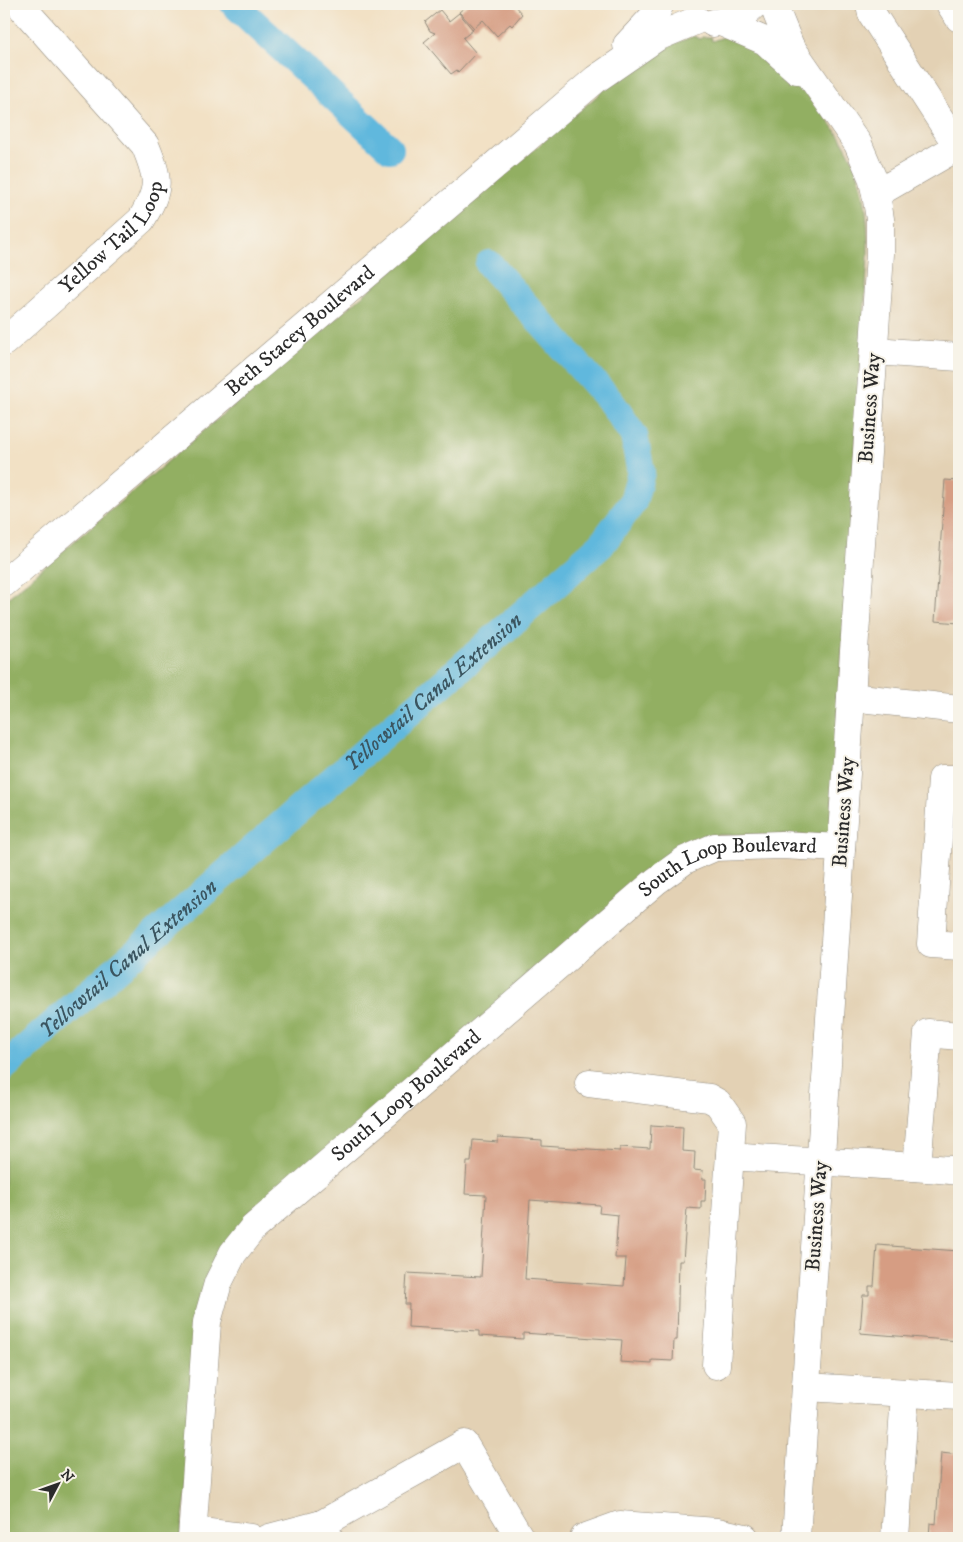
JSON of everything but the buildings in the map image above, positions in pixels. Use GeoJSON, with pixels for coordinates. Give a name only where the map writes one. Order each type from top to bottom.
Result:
{"type":"FeatureCollection","features":[{"type":"Feature","properties":{"kind":"street","name":"Yellow Tail Loop"},"geometry":{"type":"LineString","coordinates":[[4,342],[141,220],[152,203],[157,184],[153,164],[145,145],[18,4]]}},
{"type":"Feature","properties":{"kind":"street","name":"Beth Stacey Boulevard"},"geometry":{"type":"LineString","coordinates":[[596,79],[655,15],[660,4]]}},
{"type":"Feature","properties":{"kind":"street","name":"Business Way"},"geometry":{"type":"LineString","coordinates":[[675,4],[688,16],[765,41],[827,98]]}},
{"type":"Feature","properties":{"kind":"street","name":"Beth Stacey Boulevard"},"geometry":{"type":"LineString","coordinates":[[4,584],[596,79],[657,36],[710,22],[738,19],[755,4]]}},
{"type":"Feature","properties":{"kind":"street","name":"Business Way"},"geometry":{"type":"LineString","coordinates":[[773,4],[790,46],[858,144],[872,177],[880,219],[880,254],[874,352],[796,1538]]}},
{"type":"Feature","properties":{"kind":"street"},"geometry":{"type":"LineString","coordinates":[[870,4],[872,14],[959,147],[876,194]]}},
{"type":"Feature","properties":{"kind":"street"},"geometry":{"type":"LineString","coordinates":[[950,4],[959,18]]}},
{"type":"Feature","properties":{"kind":"street"},"geometry":{"type":"LineString","coordinates":[[874,352],[959,357]]}},
{"type":"Feature","properties":{"kind":"street"},"geometry":{"type":"LineString","coordinates":[[851,697],[959,708]]}},
{"type":"Feature","properties":{"kind":"street"},"geometry":{"type":"LineString","coordinates":[[959,779],[942,779],[930,944],[959,946]]}},
{"type":"Feature","properties":{"kind":"street","name":"South Loop Boulevard"},"geometry":{"type":"LineString","coordinates":[[192,1535],[207,1322],[218,1283],[233,1253],[253,1228],[633,900],[685,860],[715,847],[781,845],[841,848]]}},
{"type":"Feature","properties":{"kind":"street"},"geometry":{"type":"LineString","coordinates":[[917,1167],[928,1033],[959,1036]]}},
{"type":"Feature","properties":{"kind":"street"},"geometry":{"type":"LineString","coordinates":[[589,1083],[709,1098],[722,1108],[732,1123],[716,1365]]}},
{"type":"Feature","properties":{"kind":"street"},"geometry":{"type":"LineString","coordinates":[[730,1156],[959,1171]]}},
{"type":"Feature","properties":{"kind":"street"},"geometry":{"type":"LineString","coordinates":[[806,1387],[959,1396]]}},
{"type":"Feature","properties":{"kind":"street"},"geometry":{"type":"LineString","coordinates":[[895,1538],[905,1394]]}},
{"type":"Feature","properties":{"kind":"street"},"geometry":{"type":"LineString","coordinates":[[268,1538],[325,1531],[464,1444],[520,1538]]}},
{"type":"Feature","properties":{"kind":"street"},"geometry":{"type":"LineString","coordinates":[[584,1538],[620,1525],[717,1532],[745,1538]]}},
{"type":"Feature","properties":{"kind":"street"},"geometry":{"type":"LineString","coordinates":[[192,1535],[251,1538]]}},
{"type":"Feature","properties":{"kind":"shaded area"},"geometry":{"type":"Polygon","coordinates":[[[740,4],[959,4],[959,1538],[192,1538],[207,1322],[827,98],[740,4]]]}},
{"type":"Feature","properties":{"kind":"green space"},"geometry":{"type":"Polygon","coordinates":[[[746,29],[796,82],[829,121],[853,162],[861,184],[866,210],[868,255],[830,835],[716,835],[224,1246],[180,1538],[4,1538],[4,601],[605,89],[665,47],[694,36],[700,39],[702,37],[711,37],[712,41],[746,29]]]}},
{"type":"Feature","properties":{"kind":"waterway","name":"Yellowtail Canal Extension"},"geometry":{"type":"LineString","coordinates":[[234,4],[390,149]]}},
{"type":"Feature","properties":{"kind":"waterway","name":"Yellowtail Canal Extension"},"geometry":{"type":"LineString","coordinates":[[4,1067],[601,545],[633,502],[641,472],[634,436],[611,402],[489,264]]}}]}
